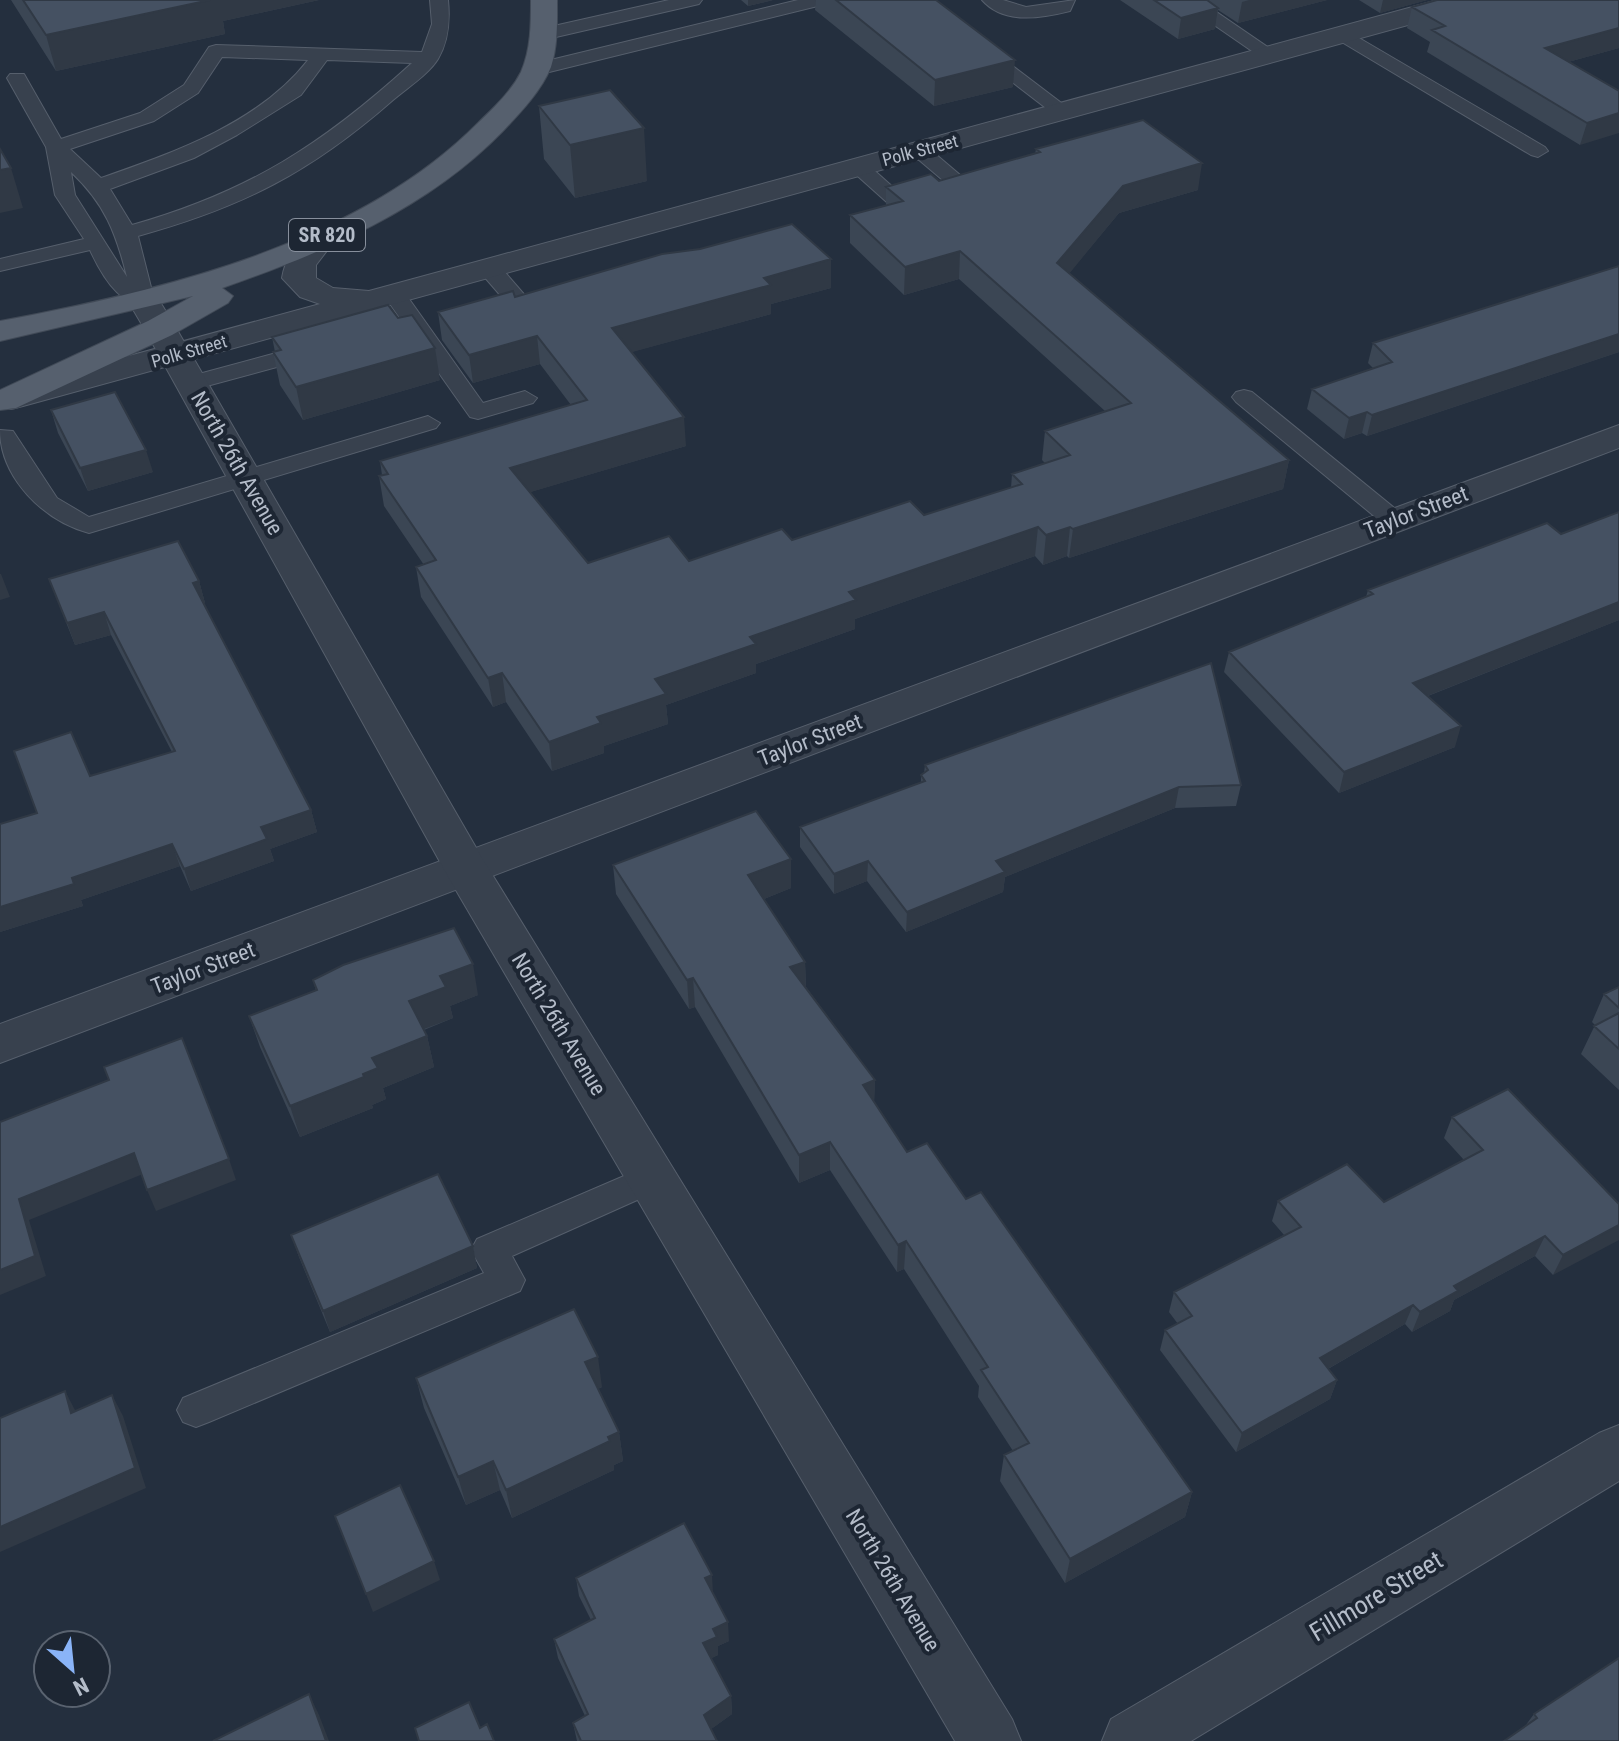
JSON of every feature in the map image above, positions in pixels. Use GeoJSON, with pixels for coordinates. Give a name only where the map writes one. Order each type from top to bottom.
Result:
{"type":"FeatureCollection","features":[{"type":"Feature","properties":{"kind":"main road","name":"SR 820"},"geometry":{"type":"LineString","coordinates":[[168,341],[282,256],[418,188],[460,158],[497,124],[537,69],[543,34],[544,0]]}},
{"type":"Feature","properties":{"kind":"main road"},"geometry":{"type":"LineString","coordinates":[[0,331],[168,341]]}},
{"type":"Feature","properties":{"kind":"main road"},"geometry":{"type":"LineString","coordinates":[[0,341],[115,349],[168,341]]}},
{"type":"Feature","properties":{"kind":"main road"},"geometry":{"type":"LineString","coordinates":[[4,401],[115,349]]}},
{"type":"Feature","properties":{"kind":"street","name":"Polk Street"},"geometry":{"type":"LineString","coordinates":[[4,401],[168,341],[372,306],[489,268],[1468,0]]}},
{"type":"Feature","properties":{"kind":"street","name":"Polk Street"},"geometry":{"type":"LineString","coordinates":[[319,240],[300,264],[298,278],[307,289],[372,306]]}},
{"type":"Feature","properties":{"kind":"street","name":"North 26th Avenue"},"geometry":{"type":"LineString","coordinates":[[168,341],[466,869],[990,1741]]}},
{"type":"Feature","properties":{"kind":"street","name":"Taylor Street"},"geometry":{"type":"LineString","coordinates":[[0,1044],[1619,436]]}},
{"type":"Feature","properties":{"kind":"street","name":"Fillmore Street"},"geometry":{"type":"LineString","coordinates":[[1133,1741],[1619,1451]]}},
{"type":"Feature","properties":{"kind":"lane"},"geometry":{"type":"LineString","coordinates":[[127,233],[197,213],[282,174],[382,102],[429,58],[441,24],[439,0]]}},
{"type":"Feature","properties":{"kind":"lane"},"geometry":{"type":"LineString","coordinates":[[543,34],[693,0]]}},
{"type":"Feature","properties":{"kind":"lane"},"geometry":{"type":"LineString","coordinates":[[537,69],[820,0]]}},
{"type":"Feature","properties":{"kind":"lane"},"geometry":{"type":"LineString","coordinates":[[915,0],[1062,111]]}},
{"type":"Feature","properties":{"kind":"lane"},"geometry":{"type":"LineString","coordinates":[[991,0],[1014,12],[1039,13],[1064,7],[1066,0]]}},
{"type":"Feature","properties":{"kind":"lane"},"geometry":{"type":"LineString","coordinates":[[1187,0],[1269,54]]}},
{"type":"Feature","properties":{"kind":"lane"},"geometry":{"type":"LineString","coordinates":[[1342,34],[1538,151]]}},
{"type":"Feature","properties":{"kind":"lane"},"geometry":{"type":"LineString","coordinates":[[56,147],[147,117],[191,89],[216,51],[429,58]]}},
{"type":"Feature","properties":{"kind":"lane"},"geometry":{"type":"LineString","coordinates":[[98,186],[187,154],[230,131],[294,91],[321,56]]}},
{"type":"Feature","properties":{"kind":"lane","name":"North 26th Avenue"},"geometry":{"type":"LineString","coordinates":[[17,78],[56,147],[98,186],[127,233],[168,341]]}},
{"type":"Feature","properties":{"kind":"lane","name":"North 26th Avenue"},"geometry":{"type":"LineString","coordinates":[[56,147],[65,195],[97,242],[114,278],[168,341]]}},
{"type":"Feature","properties":{"kind":"lane"},"geometry":{"type":"LineString","coordinates":[[919,150],[959,184]]}},
{"type":"Feature","properties":{"kind":"lane"},"geometry":{"type":"LineString","coordinates":[[859,167],[897,201]]}},
{"type":"Feature","properties":{"kind":"lane"},"geometry":{"type":"LineString","coordinates":[[0,265],[97,242]]}},
{"type":"Feature","properties":{"kind":"lane"},"geometry":{"type":"LineString","coordinates":[[489,268],[527,312]]}},
{"type":"Feature","properties":{"kind":"lane"},"geometry":{"type":"LineString","coordinates":[[372,306],[478,412],[525,398]]}},
{"type":"Feature","properties":{"kind":"lane"},"geometry":{"type":"LineString","coordinates":[[168,341],[337,344]]}},
{"type":"Feature","properties":{"kind":"lane"},"geometry":{"type":"LineString","coordinates":[[1244,397],[1394,520]]}},
{"type":"Feature","properties":{"kind":"lane"},"geometry":{"type":"LineString","coordinates":[[5,436],[52,511],[70,522],[89,525],[428,423]]}},
{"type":"Feature","properties":{"kind":"lane"},"geometry":{"type":"LineString","coordinates":[[196,1410],[507,1280],[489,1250],[652,1178]]}},
{"type":"Feature","properties":{"kind":"building"},"geometry":{"type":"Polygon","coordinates":[[[23,0],[210,0],[46,35],[23,0]]]}},
{"type":"Feature","properties":{"kind":"building"},"geometry":{"type":"Polygon","coordinates":[[[836,0],[936,0],[1015,60],[935,80],[836,0]]]}},
{"type":"Feature","properties":{"kind":"building"},"geometry":{"type":"Polygon","coordinates":[[[1154,0],[1207,0],[1218,8],[1181,18],[1154,0]]]}},
{"type":"Feature","properties":{"kind":"building"},"geometry":{"type":"Polygon","coordinates":[[[1437,0],[1619,0],[1619,28],[1545,48],[1619,91],[1619,113],[1587,123],[1432,30],[1445,26],[1412,7],[1437,0]]]}},
{"type":"Feature","properties":{"kind":"building"},"geometry":{"type":"Polygon","coordinates":[[[610,90],[644,128],[570,145],[539,106],[610,90]]]}},
{"type":"Feature","properties":{"kind":"building"},"geometry":{"type":"Polygon","coordinates":[[[1143,120],[1202,163],[1123,186],[1057,263],[1289,460],[1073,529],[1070,527],[1046,535],[1038,527],[849,592],[856,600],[750,637],[756,644],[655,679],[666,694],[597,717],[601,723],[549,742],[502,673],[488,678],[416,567],[436,560],[379,476],[388,474],[380,461],[587,400],[537,336],[469,355],[438,312],[513,291],[515,297],[662,254],[700,249],[792,224],[831,259],[764,278],[771,285],[612,328],[684,417],[510,468],[588,563],[669,536],[689,561],[782,529],[792,540],[910,501],[924,515],[1022,484],[1012,474],[1070,455],[1045,431],[1131,403],[960,251],[905,267],[850,215],[903,201],[886,187],[931,174],[939,181],[1040,152],[1036,149],[1143,120]]]}},
{"type":"Feature","properties":{"kind":"building"},"geometry":{"type":"Polygon","coordinates":[[[0,149],[11,168],[0,170],[0,149]]]}},
{"type":"Feature","properties":{"kind":"building"},"geometry":{"type":"Polygon","coordinates":[[[1619,266],[1619,334],[1372,415],[1367,412],[1349,418],[1312,389],[1392,362],[1373,343],[1619,266]]]}},
{"type":"Feature","properties":{"kind":"building"},"geometry":{"type":"Polygon","coordinates":[[[388,305],[398,318],[412,315],[435,348],[296,387],[273,352],[281,350],[272,337],[388,305]]]}},
{"type":"Feature","properties":{"kind":"building"},"geometry":{"type":"Polygon","coordinates":[[[115,392],[146,450],[80,468],[51,410],[115,392]]]}},
{"type":"Feature","properties":{"kind":"building"},"geometry":{"type":"Polygon","coordinates":[[[1619,512],[1619,602],[1413,683],[1461,726],[1344,772],[1229,652],[1373,594],[1368,590],[1547,523],[1561,534],[1619,512]]]}},
{"type":"Feature","properties":{"kind":"building"},"geometry":{"type":"Polygon","coordinates":[[[178,541],[199,581],[193,583],[311,810],[261,827],[267,839],[184,869],[172,844],[72,878],[74,884],[0,907],[0,824],[37,813],[14,751],[71,732],[90,776],[175,751],[104,612],[67,623],[49,579],[178,541]]]}},
{"type":"Feature","properties":{"kind":"building"},"geometry":{"type":"Polygon","coordinates":[[[1211,663],[1241,785],[1179,787],[996,861],[1005,872],[907,912],[868,861],[834,874],[800,827],[925,781],[921,775],[928,770],[925,765],[1211,663]]]}},
{"type":"Feature","properties":{"kind":"building"},"geometry":{"type":"Polygon","coordinates":[[[756,811],[791,859],[748,875],[805,962],[790,967],[875,1080],[863,1085],[907,1152],[927,1143],[966,1199],[981,1192],[1192,1492],[1070,1559],[1004,1455],[1029,1443],[981,1370],[988,1367],[906,1241],[898,1245],[830,1142],[799,1155],[693,978],[687,980],[613,865],[756,811]]]}},
{"type":"Feature","properties":{"kind":"building"},"geometry":{"type":"Polygon","coordinates":[[[454,928],[473,964],[440,976],[446,987],[409,1001],[427,1036],[372,1058],[378,1068],[363,1074],[364,1077],[290,1106],[249,1016],[317,990],[313,980],[343,965],[454,928]]]}},
{"type":"Feature","properties":{"kind":"building"},"geometry":{"type":"Polygon","coordinates":[[[1619,987],[1619,1008],[1604,994],[1619,987]]]}},
{"type":"Feature","properties":{"kind":"building"},"geometry":{"type":"Polygon","coordinates":[[[1619,1013],[1619,1049],[1594,1026],[1619,1013]]]}},
{"type":"Feature","properties":{"kind":"building"},"geometry":{"type":"Polygon","coordinates":[[[182,1038],[229,1159],[147,1190],[134,1153],[19,1199],[35,1256],[0,1270],[0,1122],[109,1080],[104,1067],[182,1038]]]}},
{"type":"Feature","properties":{"kind":"building"},"geometry":{"type":"Polygon","coordinates":[[[1508,1089],[1619,1204],[1619,1225],[1563,1255],[1545,1236],[1454,1286],[1458,1291],[1420,1312],[1413,1305],[1320,1358],[1337,1380],[1242,1433],[1165,1330],[1192,1316],[1174,1292],[1301,1227],[1278,1201],[1347,1164],[1384,1202],[1483,1150],[1452,1117],[1508,1089]]]}},
{"type":"Feature","properties":{"kind":"building"},"geometry":{"type":"Polygon","coordinates":[[[438,1174],[473,1246],[323,1311],[291,1235],[438,1174]]]}},
{"type":"Feature","properties":{"kind":"building"},"geometry":{"type":"Polygon","coordinates":[[[574,1309],[598,1357],[585,1362],[619,1432],[608,1437],[610,1441],[506,1490],[493,1461],[458,1477],[416,1378],[574,1309]]]}},
{"type":"Feature","properties":{"kind":"building"},"geometry":{"type":"Polygon","coordinates":[[[65,1391],[71,1413],[112,1395],[135,1468],[0,1527],[0,1418],[65,1391]]]}},
{"type":"Feature","properties":{"kind":"building"},"geometry":{"type":"Polygon","coordinates":[[[400,1485],[434,1561],[366,1594],[335,1516],[400,1485]]]}},
{"type":"Feature","properties":{"kind":"building"},"geometry":{"type":"Polygon","coordinates":[[[684,1523],[712,1575],[705,1578],[728,1622],[713,1629],[717,1637],[703,1643],[731,1696],[704,1715],[717,1741],[581,1741],[573,1723],[588,1714],[554,1639],[595,1618],[576,1578],[684,1523]]]}},
{"type":"Feature","properties":{"kind":"building"},"geometry":{"type":"Polygon","coordinates":[[[1619,1658],[1619,1741],[1504,1741],[1537,1718],[1534,1714],[1619,1658]]]}},
{"type":"Feature","properties":{"kind":"building"},"geometry":{"type":"Polygon","coordinates":[[[309,1694],[326,1741],[213,1741],[309,1694]]]}},
{"type":"Feature","properties":{"kind":"building"},"geometry":{"type":"Polygon","coordinates":[[[469,1702],[480,1728],[487,1724],[494,1741],[419,1741],[415,1728],[469,1702]]]}}]}
